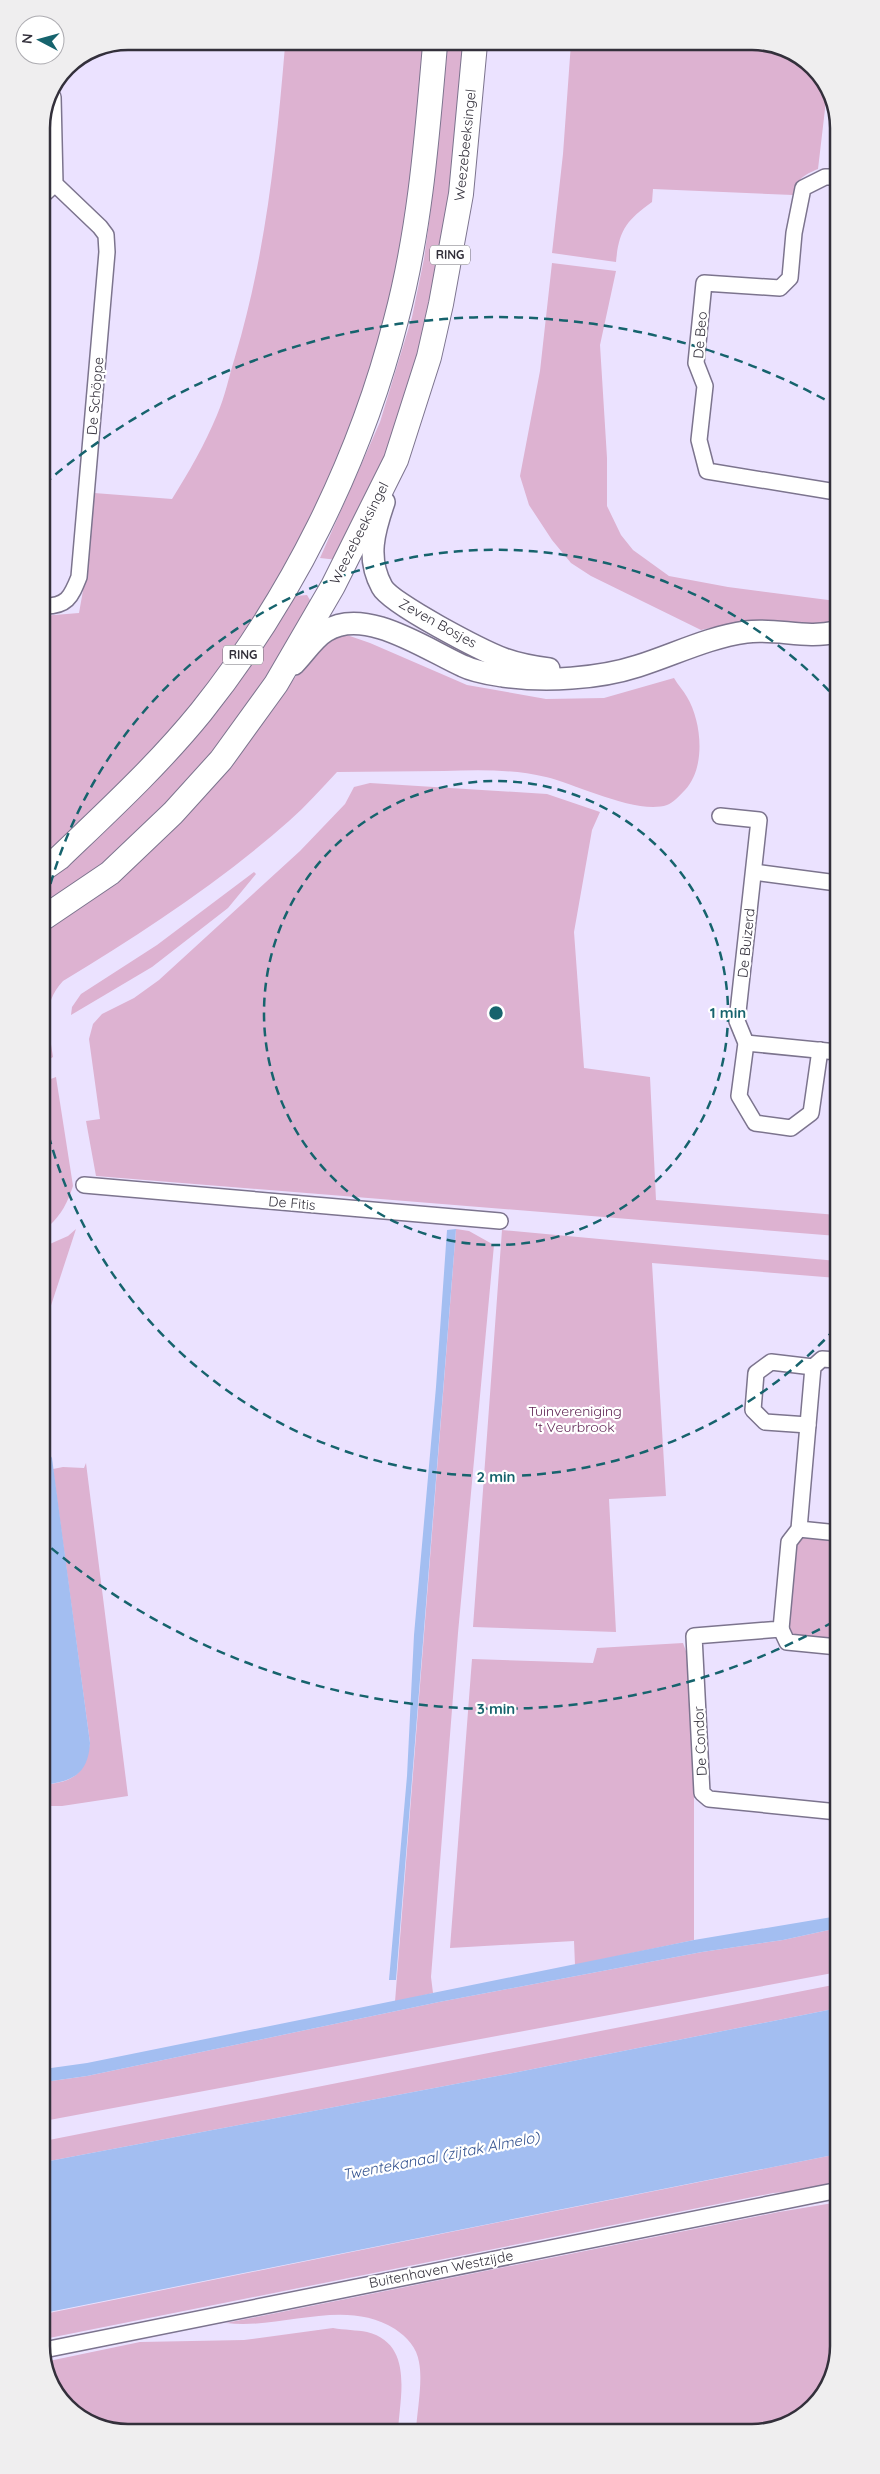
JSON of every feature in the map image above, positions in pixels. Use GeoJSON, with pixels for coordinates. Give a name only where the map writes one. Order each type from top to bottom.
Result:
{"type":"FeatureCollection","features":[{"type":"Feature","properties":{"kind":"main road","name":"RING"},"geometry":{"type":"LineString","coordinates":[[50,864],[59,858],[150,770],[201,712],[248,649],[300,563],[334,493],[375,392],[397,319],[421,189],[434,50]]}},
{"type":"Feature","properties":{"kind":"main road","name":"Weezebeeksingel"},"geometry":{"type":"LineString","coordinates":[[50,914],[110,873],[173,813],[221,760],[276,684],[333,586],[396,460],[426,366],[441,304],[460,194],[474,50]]}},
{"type":"Feature","properties":{"kind":"street"},"geometry":{"type":"LineString","coordinates":[[50,189],[55,184],[53,106]]}},
{"type":"Feature","properties":{"kind":"street","name":"De Beo"},"geometry":{"type":"LineString","coordinates":[[830,177],[826,177],[803,188],[794,233],[790,278],[780,288],[704,283],[696,363],[705,386],[698,440],[707,471],[830,491]]}},
{"type":"Feature","properties":{"kind":"street","name":"De Schöppe"},"geometry":{"type":"LineString","coordinates":[[50,605],[62,604],[72,595],[80,577],[107,252],[106,235],[100,227],[55,184]]}},
{"type":"Feature","properties":{"kind":"street","name":"Zeven Bosjes"},"geometry":{"type":"LineString","coordinates":[[396,460],[374,532],[372,552],[375,570],[383,589],[399,603],[504,659],[535,667],[596,674]]}},
{"type":"Feature","properties":{"kind":"street","name":"Zeven Bosjes"},"geometry":{"type":"LineString","coordinates":[[276,684],[325,631],[340,625],[361,624],[390,631],[465,668],[501,676],[539,680],[596,674],[636,666],[689,648],[747,632],[819,636],[830,633]]}},
{"type":"Feature","properties":{"kind":"street","name":"De Buizerd"},"geometry":{"type":"LineString","coordinates":[[720,816],[759,820],[737,1021],[746,1043],[739,1096],[755,1123],[791,1128],[812,1113],[820,1050]]}},
{"type":"Feature","properties":{"kind":"street"},"geometry":{"type":"LineString","coordinates":[[754,872],[830,882]]}},
{"type":"Feature","properties":{"kind":"street"},"geometry":{"type":"LineString","coordinates":[[746,1043],[830,1051]]}},
{"type":"Feature","properties":{"kind":"street","name":"De Fitis"},"geometry":{"type":"LineString","coordinates":[[84,1186],[500,1220]]}},
{"type":"Feature","properties":{"kind":"street"},"geometry":{"type":"LineString","coordinates":[[830,1360],[822,1359],[813,1367],[799,1529],[789,1542],[781,1630],[787,1642],[830,1646]]}},
{"type":"Feature","properties":{"kind":"street"},"geometry":{"type":"LineString","coordinates":[[808,1425],[765,1422],[753,1410],[756,1373],[771,1362],[813,1367]]}},
{"type":"Feature","properties":{"kind":"street"},"geometry":{"type":"LineString","coordinates":[[799,1529],[830,1532]]}},
{"type":"Feature","properties":{"kind":"street","name":"De Condor"},"geometry":{"type":"LineString","coordinates":[[781,1630],[694,1636],[702,1793],[709,1799],[830,1811]]}},
{"type":"Feature","properties":{"kind":"street","name":"Buitenhaven Westzijde"},"geometry":{"type":"LineString","coordinates":[[50,2349],[830,2192]]}},
{"type":"Feature","properties":{"kind":"green space"},"geometry":{"type":"Polygon","coordinates":[[[285,50],[425,50],[411,189],[403,248],[374,370],[333,475],[288,562],[262,607],[205,689],[147,760],[50,852],[50,615],[79,613],[87,568],[94,493],[172,499],[207,437],[225,394],[255,280],[268,203],[278,125],[285,50]]]}},
{"type":"Feature","properties":{"kind":"green space"},"geometry":{"type":"Polygon","coordinates":[[[446,50],[463,50],[452,179],[427,321],[404,414],[338,560],[320,558],[380,422],[412,317],[424,259],[446,50]]]}},
{"type":"Feature","properties":{"kind":"green space"},"geometry":{"type":"Polygon","coordinates":[[[570,50],[767,51],[791,60],[799,66],[817,85],[826,104],[818,169],[801,178],[796,185],[793,195],[653,189],[652,202],[625,227],[619,242],[616,262],[552,253],[563,154],[570,50]]]}},
{"type":"Feature","properties":{"kind":"green space"},"geometry":{"type":"Polygon","coordinates":[[[552,263],[616,271],[600,345],[607,458],[607,506],[621,535],[633,550],[669,576],[728,587],[830,600],[830,624],[744,621],[701,630],[591,576],[571,563],[552,540],[529,505],[520,476],[540,371],[552,263]]]}},
{"type":"Feature","properties":{"kind":"green space"},"geometry":{"type":"Polygon","coordinates":[[[307,595],[310,600],[307,611],[250,702],[208,757],[185,784],[113,856],[79,884],[50,904],[50,873],[296,596],[307,595]]]}},
{"type":"Feature","properties":{"kind":"green space"},"geometry":{"type":"Polygon","coordinates":[[[344,634],[370,643],[467,685],[546,699],[604,698],[674,678],[687,697],[696,719],[700,745],[699,757],[692,781],[672,803],[654,807],[623,802],[546,777],[508,771],[337,772],[295,815],[262,844],[208,886],[151,926],[63,981],[56,990],[50,1005],[50,924],[229,765],[315,651],[338,635],[344,634]]]}},
{"type":"Feature","properties":{"kind":"green space"},"geometry":{"type":"Polygon","coordinates":[[[370,783],[547,794],[600,812],[592,830],[574,932],[584,1068],[650,1077],[656,1200],[830,1214],[830,1235],[96,1176],[86,1121],[100,1119],[89,1039],[93,1024],[102,1014],[134,998],[159,980],[300,851],[345,804],[354,787],[370,783]]]}},
{"type":"Feature","properties":{"kind":"green space"},"geometry":{"type":"Polygon","coordinates":[[[254,872],[256,874],[228,908],[152,967],[71,1015],[72,1007],[81,994],[157,945],[254,872]]]}},
{"type":"Feature","properties":{"kind":"green space"},"geometry":{"type":"Polygon","coordinates":[[[50,1034],[53,1057],[50,1059],[50,1034]]]}},
{"type":"Feature","properties":{"kind":"green space"},"geometry":{"type":"Polygon","coordinates":[[[56,1077],[73,1186],[64,1208],[50,1225],[50,1079],[56,1077]]]}},
{"type":"Feature","properties":{"kind":"green space"},"geometry":{"type":"Polygon","coordinates":[[[76,1229],[50,1309],[50,1244],[68,1236],[76,1229]]]}},
{"type":"Feature","properties":{"kind":"green space"},"geometry":{"type":"Polygon","coordinates":[[[456,1229],[469,1231],[494,1245],[458,1633],[431,1977],[433,1993],[395,2002],[456,1229]]]}},
{"type":"Feature","properties":{"kind":"green space","name":"Tuinvereniging 't Veurbrook"},"geometry":{"type":"Polygon","coordinates":[[[502,1230],[830,1260],[830,1277],[652,1263],[666,1496],[609,1499],[616,1632],[473,1627],[502,1230]]]}},
{"type":"Feature","properties":{"kind":"green space"},"geometry":{"type":"Polygon","coordinates":[[[86,1463],[128,1796],[62,1806],[50,1806],[50,1784],[71,1778],[81,1769],[88,1754],[90,1743],[53,1469],[63,1467],[84,1468],[86,1463]]]}},
{"type":"Feature","properties":{"kind":"green space"},"geometry":{"type":"Polygon","coordinates":[[[803,1535],[830,1537],[830,1640],[789,1636],[796,1541],[803,1535]]]}},
{"type":"Feature","properties":{"kind":"green space"},"geometry":{"type":"Polygon","coordinates":[[[683,1643],[687,1654],[694,1798],[694,1940],[575,1965],[574,1941],[450,1948],[472,1659],[593,1663],[597,1648],[683,1643]]]}},
{"type":"Feature","properties":{"kind":"green space"},"geometry":{"type":"Polygon","coordinates":[[[830,1930],[830,1974],[50,2120],[50,2081],[87,2076],[439,2002],[702,1952],[783,1940],[830,1930]]]}},
{"type":"Feature","properties":{"kind":"green space"},"geometry":{"type":"Polygon","coordinates":[[[830,1986],[830,2010],[508,2074],[50,2161],[50,2140],[830,1986]]]}},
{"type":"Feature","properties":{"kind":"green space"},"geometry":{"type":"Polygon","coordinates":[[[830,2156],[830,2184],[797,2191],[773,2193],[50,2338],[50,2313],[830,2156]]]}},
{"type":"Feature","properties":{"kind":"green space"},"geometry":{"type":"Polygon","coordinates":[[[830,2204],[830,2346],[826,2371],[814,2393],[795,2411],[772,2421],[752,2424],[417,2424],[420,2387],[419,2362],[411,2343],[395,2329],[375,2320],[355,2316],[334,2315],[247,2324],[226,2323],[779,2212],[830,2204]]]}},
{"type":"Feature","properties":{"kind":"green space"},"geometry":{"type":"Polygon","coordinates":[[[333,2328],[367,2332],[382,2338],[392,2348],[398,2359],[401,2373],[398,2424],[113,2423],[89,2414],[73,2401],[63,2389],[56,2376],[52,2360],[140,2342],[244,2340],[333,2328]]]}},
{"type":"Feature","properties":{"kind":"water"},"geometry":{"type":"Polygon","coordinates":[[[456,1229],[396,1980],[389,1980],[407,1776],[414,1635],[436,1387],[447,1230],[456,1229]]]}},
{"type":"Feature","properties":{"kind":"water"},"geometry":{"type":"Polygon","coordinates":[[[50,1455],[52,1458],[90,1743],[89,1754],[82,1769],[77,1774],[63,1781],[50,1784],[50,1455]]]}},
{"type":"Feature","properties":{"kind":"water"},"geometry":{"type":"Polygon","coordinates":[[[830,1917],[830,1930],[783,1940],[702,1952],[439,2002],[87,2076],[50,2081],[50,2068],[87,2063],[694,1940],[830,1917]]]}},
{"type":"Feature","properties":{"kind":"water","name":"Twentekanaal (zijtak Almelo)"},"geometry":{"type":"Polygon","coordinates":[[[830,2010],[830,2156],[50,2312],[50,2161],[508,2074],[830,2010]]]}}]}
